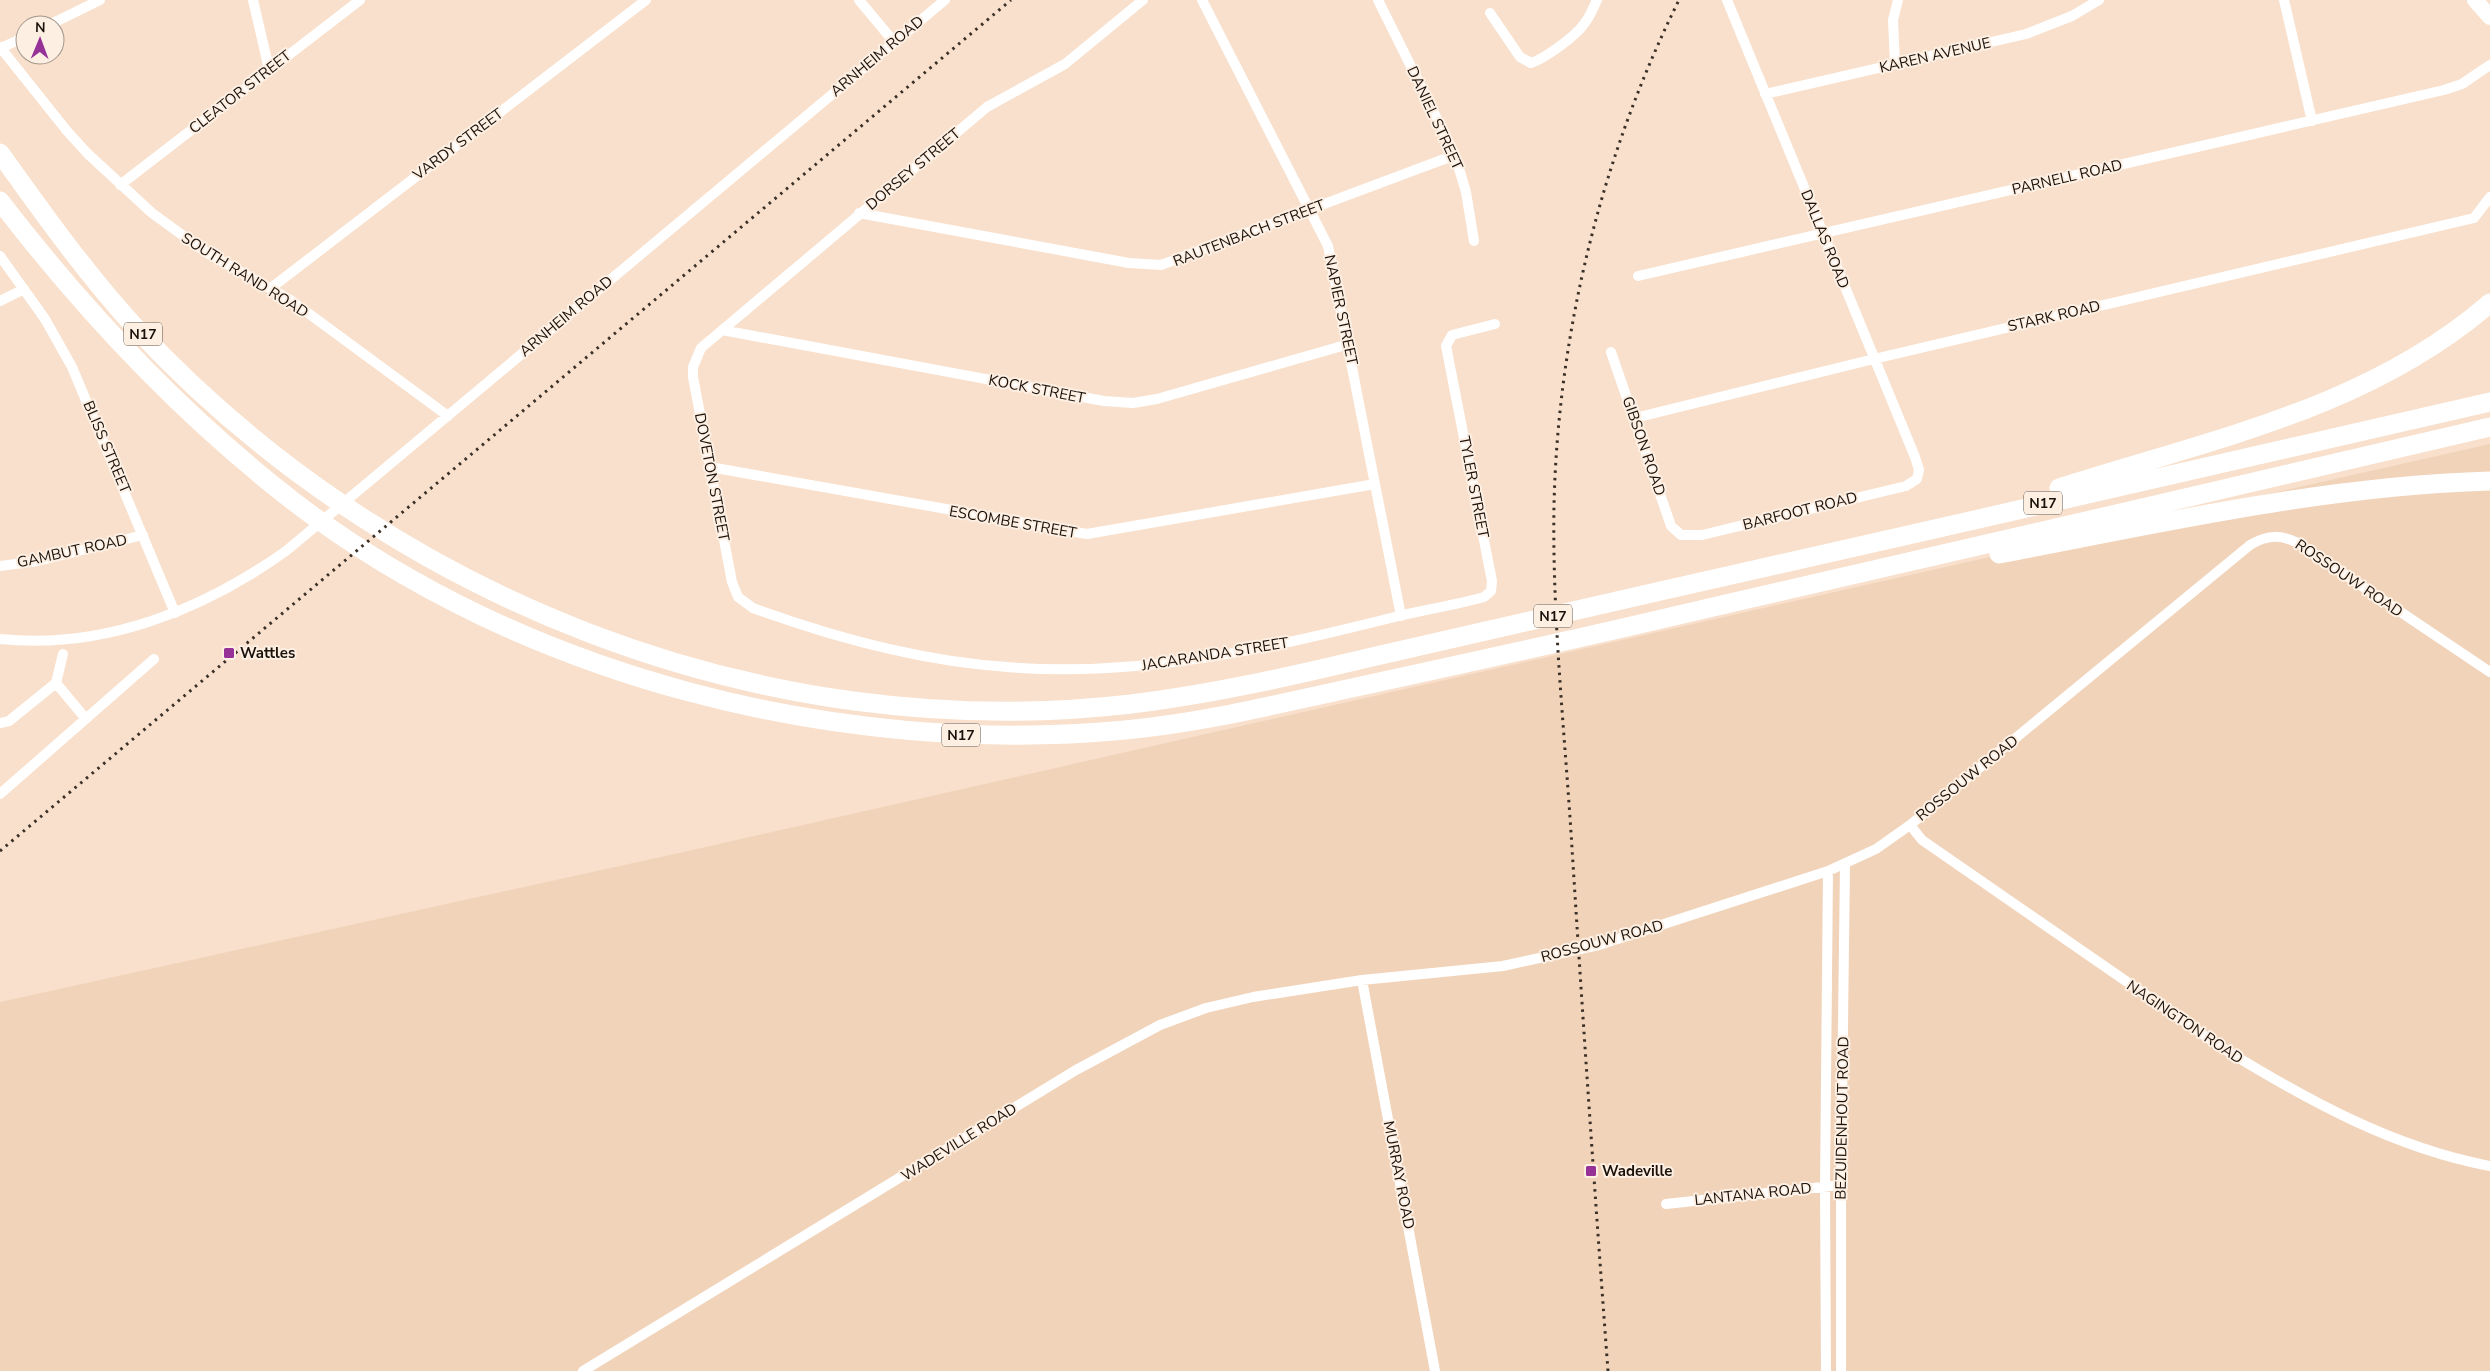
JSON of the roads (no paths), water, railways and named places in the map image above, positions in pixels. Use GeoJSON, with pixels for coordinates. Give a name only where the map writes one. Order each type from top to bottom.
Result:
{"type":"FeatureCollection","features":[{"type":"Feature","properties":{"kind":"highway","name":"N17"},"geometry":{"type":"LineString","coordinates":[[0,153],[84,266],[134,325],[184,376],[248,433],[316,486],[362,518],[450,571],[503,598],[635,651],[703,671],[832,697],[899,706],[966,710],[1047,710],[1127,704],[1267,683],[1995,514],[2490,402]]}},
{"type":"Feature","properties":{"kind":"highway","name":"N17"},"geometry":{"type":"LineString","coordinates":[[0,201],[75,296],[168,394],[296,503],[383,562],[427,587],[555,648],[630,675],[698,695],[764,711],[833,723],[966,736],[1044,735],[1127,730],[1196,721],[1512,654],[2490,427]]}},
{"type":"Feature","properties":{"kind":"highway"},"geometry":{"type":"LineString","coordinates":[[1995,514],[2040,495],[2292,416],[2342,396],[2412,360],[2461,328],[2490,303]]}},
{"type":"Feature","properties":{"kind":"highway"},"geometry":{"type":"LineString","coordinates":[[1813,584],[1927,568],[2259,503],[2400,485],[2490,480]]}},
{"type":"Feature","properties":{"kind":"highway"},"geometry":{"type":"LineString","coordinates":[[2453,482],[2490,486]]}},
{"type":"Feature","properties":{"kind":"main road"},"geometry":{"type":"LineString","coordinates":[[2475,0],[2490,17]]}},
{"type":"Feature","properties":{"kind":"street"},"geometry":{"type":"LineString","coordinates":[[65,17],[100,0]]}},
{"type":"Feature","properties":{"kind":"street"},"geometry":{"type":"LineString","coordinates":[[253,0],[269,69]]}},
{"type":"Feature","properties":{"kind":"street","name":"CLEATOR STREET"},"geometry":{"type":"LineString","coordinates":[[120,185],[360,0]]}},
{"type":"Feature","properties":{"kind":"street","name":"VARDY STREET"},"geometry":{"type":"LineString","coordinates":[[271,288],[646,0]]}},
{"type":"Feature","properties":{"kind":"street"},"geometry":{"type":"LineString","coordinates":[[859,0],[894,42]]}},
{"type":"Feature","properties":{"kind":"street","name":"ARNHEIM ROAD"},"geometry":{"type":"LineString","coordinates":[[0,638],[78,639],[141,625],[175,613],[245,578],[286,551],[945,0]]}},
{"type":"Feature","properties":{"kind":"street","name":"DORSEY STREET"},"geometry":{"type":"LineString","coordinates":[[696,356],[707,341],[987,107],[1065,64],[1143,0]]}},
{"type":"Feature","properties":{"kind":"street","name":"NAPIER STREET"},"geometry":{"type":"LineString","coordinates":[[1202,0],[1311,210],[1331,255],[1401,616]]}},
{"type":"Feature","properties":{"kind":"street","name":"DANIEL STREET"},"geometry":{"type":"LineString","coordinates":[[1378,0],[1455,155],[1466,192],[1474,241]]}},
{"type":"Feature","properties":{"kind":"street"},"geometry":{"type":"LineString","coordinates":[[1490,13],[1520,57],[1531,62],[1540,59],[1579,30],[1588,18],[1597,0]]}},
{"type":"Feature","properties":{"kind":"street"},"geometry":{"type":"LineString","coordinates":[[1895,64],[1893,20],[1898,0]]}},
{"type":"Feature","properties":{"kind":"street","name":"KAREN AVENUE"},"geometry":{"type":"LineString","coordinates":[[1766,94],[2040,30],[2072,16],[2099,0]]}},
{"type":"Feature","properties":{"kind":"street"},"geometry":{"type":"LineString","coordinates":[[2284,0],[2312,120]]}},
{"type":"Feature","properties":{"kind":"street","name":"DALLAS ROAD"},"geometry":{"type":"LineString","coordinates":[[1729,2],[1915,457],[1919,470],[1917,479]]}},
{"type":"Feature","properties":{"kind":"street"},"geometry":{"type":"LineString","coordinates":[[0,48],[15,41]]}},
{"type":"Feature","properties":{"kind":"street","name":"SOUTH RAND ROAD"},"geometry":{"type":"LineString","coordinates":[[0,48],[67,131],[120,185],[185,239],[221,262],[271,288],[448,416]]}},
{"type":"Feature","properties":{"kind":"street","name":"PARNELL ROAD"},"geometry":{"type":"LineString","coordinates":[[1638,276],[2454,87],[2489,68]]}},
{"type":"Feature","properties":{"kind":"street","name":"RAUTENBACH STREET"},"geometry":{"type":"LineString","coordinates":[[860,213],[1153,266],[1168,264],[1455,155]]}},
{"type":"Feature","properties":{"kind":"street","name":"STARK ROAD"},"geometry":{"type":"LineString","coordinates":[[1635,418],[1874,359],[2474,218],[2490,197]]}},
{"type":"Feature","properties":{"kind":"street","name":"BLISS STREET"},"geometry":{"type":"LineString","coordinates":[[0,256],[24,289],[72,367],[175,613]]}},
{"type":"Feature","properties":{"kind":"street"},"geometry":{"type":"LineString","coordinates":[[0,301],[24,289]]}},
{"type":"Feature","properties":{"kind":"street","name":"TYLER STREET"},"geometry":{"type":"LineString","coordinates":[[1401,616],[1484,597],[1491,591],[1492,581],[1446,346],[1452,335],[1495,324]]}},
{"type":"Feature","properties":{"kind":"street","name":"KOCK STREET"},"geometry":{"type":"LineString","coordinates":[[722,330],[1104,401],[1133,403],[1157,399],[1349,344]]}},
{"type":"Feature","properties":{"kind":"street","name":"GIBSON ROAD"},"geometry":{"type":"LineString","coordinates":[[1611,352],[1671,526],[1681,535]]}},
{"type":"Feature","properties":{"kind":"street","name":"DOVETON STREET"},"geometry":{"type":"LineString","coordinates":[[696,356],[693,377],[732,582],[738,597]]}},
{"type":"Feature","properties":{"kind":"street","name":"ESCOMBE STREET"},"geometry":{"type":"LineString","coordinates":[[710,467],[1086,534],[1375,484]]}},
{"type":"Feature","properties":{"kind":"street","name":"BARFOOT ROAD"},"geometry":{"type":"LineString","coordinates":[[1681,535],[1693,536],[1711,533],[1906,486],[1917,479]]}},
{"type":"Feature","properties":{"kind":"street","name":"GAMBUT ROAD"},"geometry":{"type":"LineString","coordinates":[[0,566],[38,561],[143,535]]}},
{"type":"Feature","properties":{"kind":"street","name":"ROSSOUW ROAD"},"geometry":{"type":"LineString","coordinates":[[1362,980],[1502,966],[1557,955],[1598,945],[1845,865],[1876,849],[1910,825],[2242,551],[2261,538],[2287,537],[2298,543],[2490,672]]}},
{"type":"Feature","properties":{"kind":"street","name":"JACARANDA STREET"},"geometry":{"type":"LineString","coordinates":[[738,597],[762,612],[876,647],[967,663],[1007,668],[1058,670],[1149,667],[1194,661],[1288,643],[1401,616]]}},
{"type":"Feature","properties":{"kind":"street"},"geometry":{"type":"LineString","coordinates":[[0,724],[9,721],[56,683],[64,654]]}},
{"type":"Feature","properties":{"kind":"street"},"geometry":{"type":"LineString","coordinates":[[0,794],[154,659]]}},
{"type":"Feature","properties":{"kind":"street"},"geometry":{"type":"LineString","coordinates":[[56,683],[86,718]]}},
{"type":"Feature","properties":{"kind":"street","name":"NAGINGTON ROAD"},"geometry":{"type":"LineString","coordinates":[[1910,825],[1922,840],[1987,886],[2216,1044],[2270,1077],[2316,1104],[2375,1130],[2433,1152],[2490,1166]]}},
{"type":"Feature","properties":{"kind":"street","name":"BEZUIDENHOUT ROAD"},"geometry":{"type":"LineString","coordinates":[[1841,1371],[1845,865]]}},
{"type":"Feature","properties":{"kind":"street","name":"BEZUIDENHOUT ROAD"},"geometry":{"type":"LineString","coordinates":[[1826,1371],[1825,1187],[1828,871]]}},
{"type":"Feature","properties":{"kind":"street","name":"WADEVILLE ROAD"},"geometry":{"type":"LineString","coordinates":[[582,1371],[1076,1070],[1160,1024],[1225,1003],[1362,980]]}},
{"type":"Feature","properties":{"kind":"street","name":"MURRAY ROAD"},"geometry":{"type":"LineString","coordinates":[[1362,980],[1436,1371]]}},
{"type":"Feature","properties":{"kind":"street"},"geometry":{"type":"LineString","coordinates":[[1827,1022],[1843,1021]]}},
{"type":"Feature","properties":{"kind":"street","name":"LANTANA ROAD"},"geometry":{"type":"LineString","coordinates":[[1666,1204],[1841,1185]]}},
{"type":"Feature","properties":{"kind":"street"},"geometry":{"type":"LineString","coordinates":[[1826,1299],[1841,1299]]}},
{"type":"Feature","properties":{"kind":"railway"},"geometry":{"type":"LineString","coordinates":[[0,851],[1011,0]]}},
{"type":"Feature","properties":{"kind":"railway"},"geometry":{"type":"LineString","coordinates":[[1608,1371],[1557,634],[1554,548],[1557,440],[1564,375],[1575,310],[1589,246],[1607,182],[1628,120],[1652,59],[1679,0]]}},
{"type":"Feature","properties":{"kind":"place","name":"Wattles"},"geometry":{"type":"Point","coordinates":[229,653]}},
{"type":"Feature","properties":{"kind":"place","name":"Wadeville"},"geometry":{"type":"Point","coordinates":[1591,1171]}}]}
